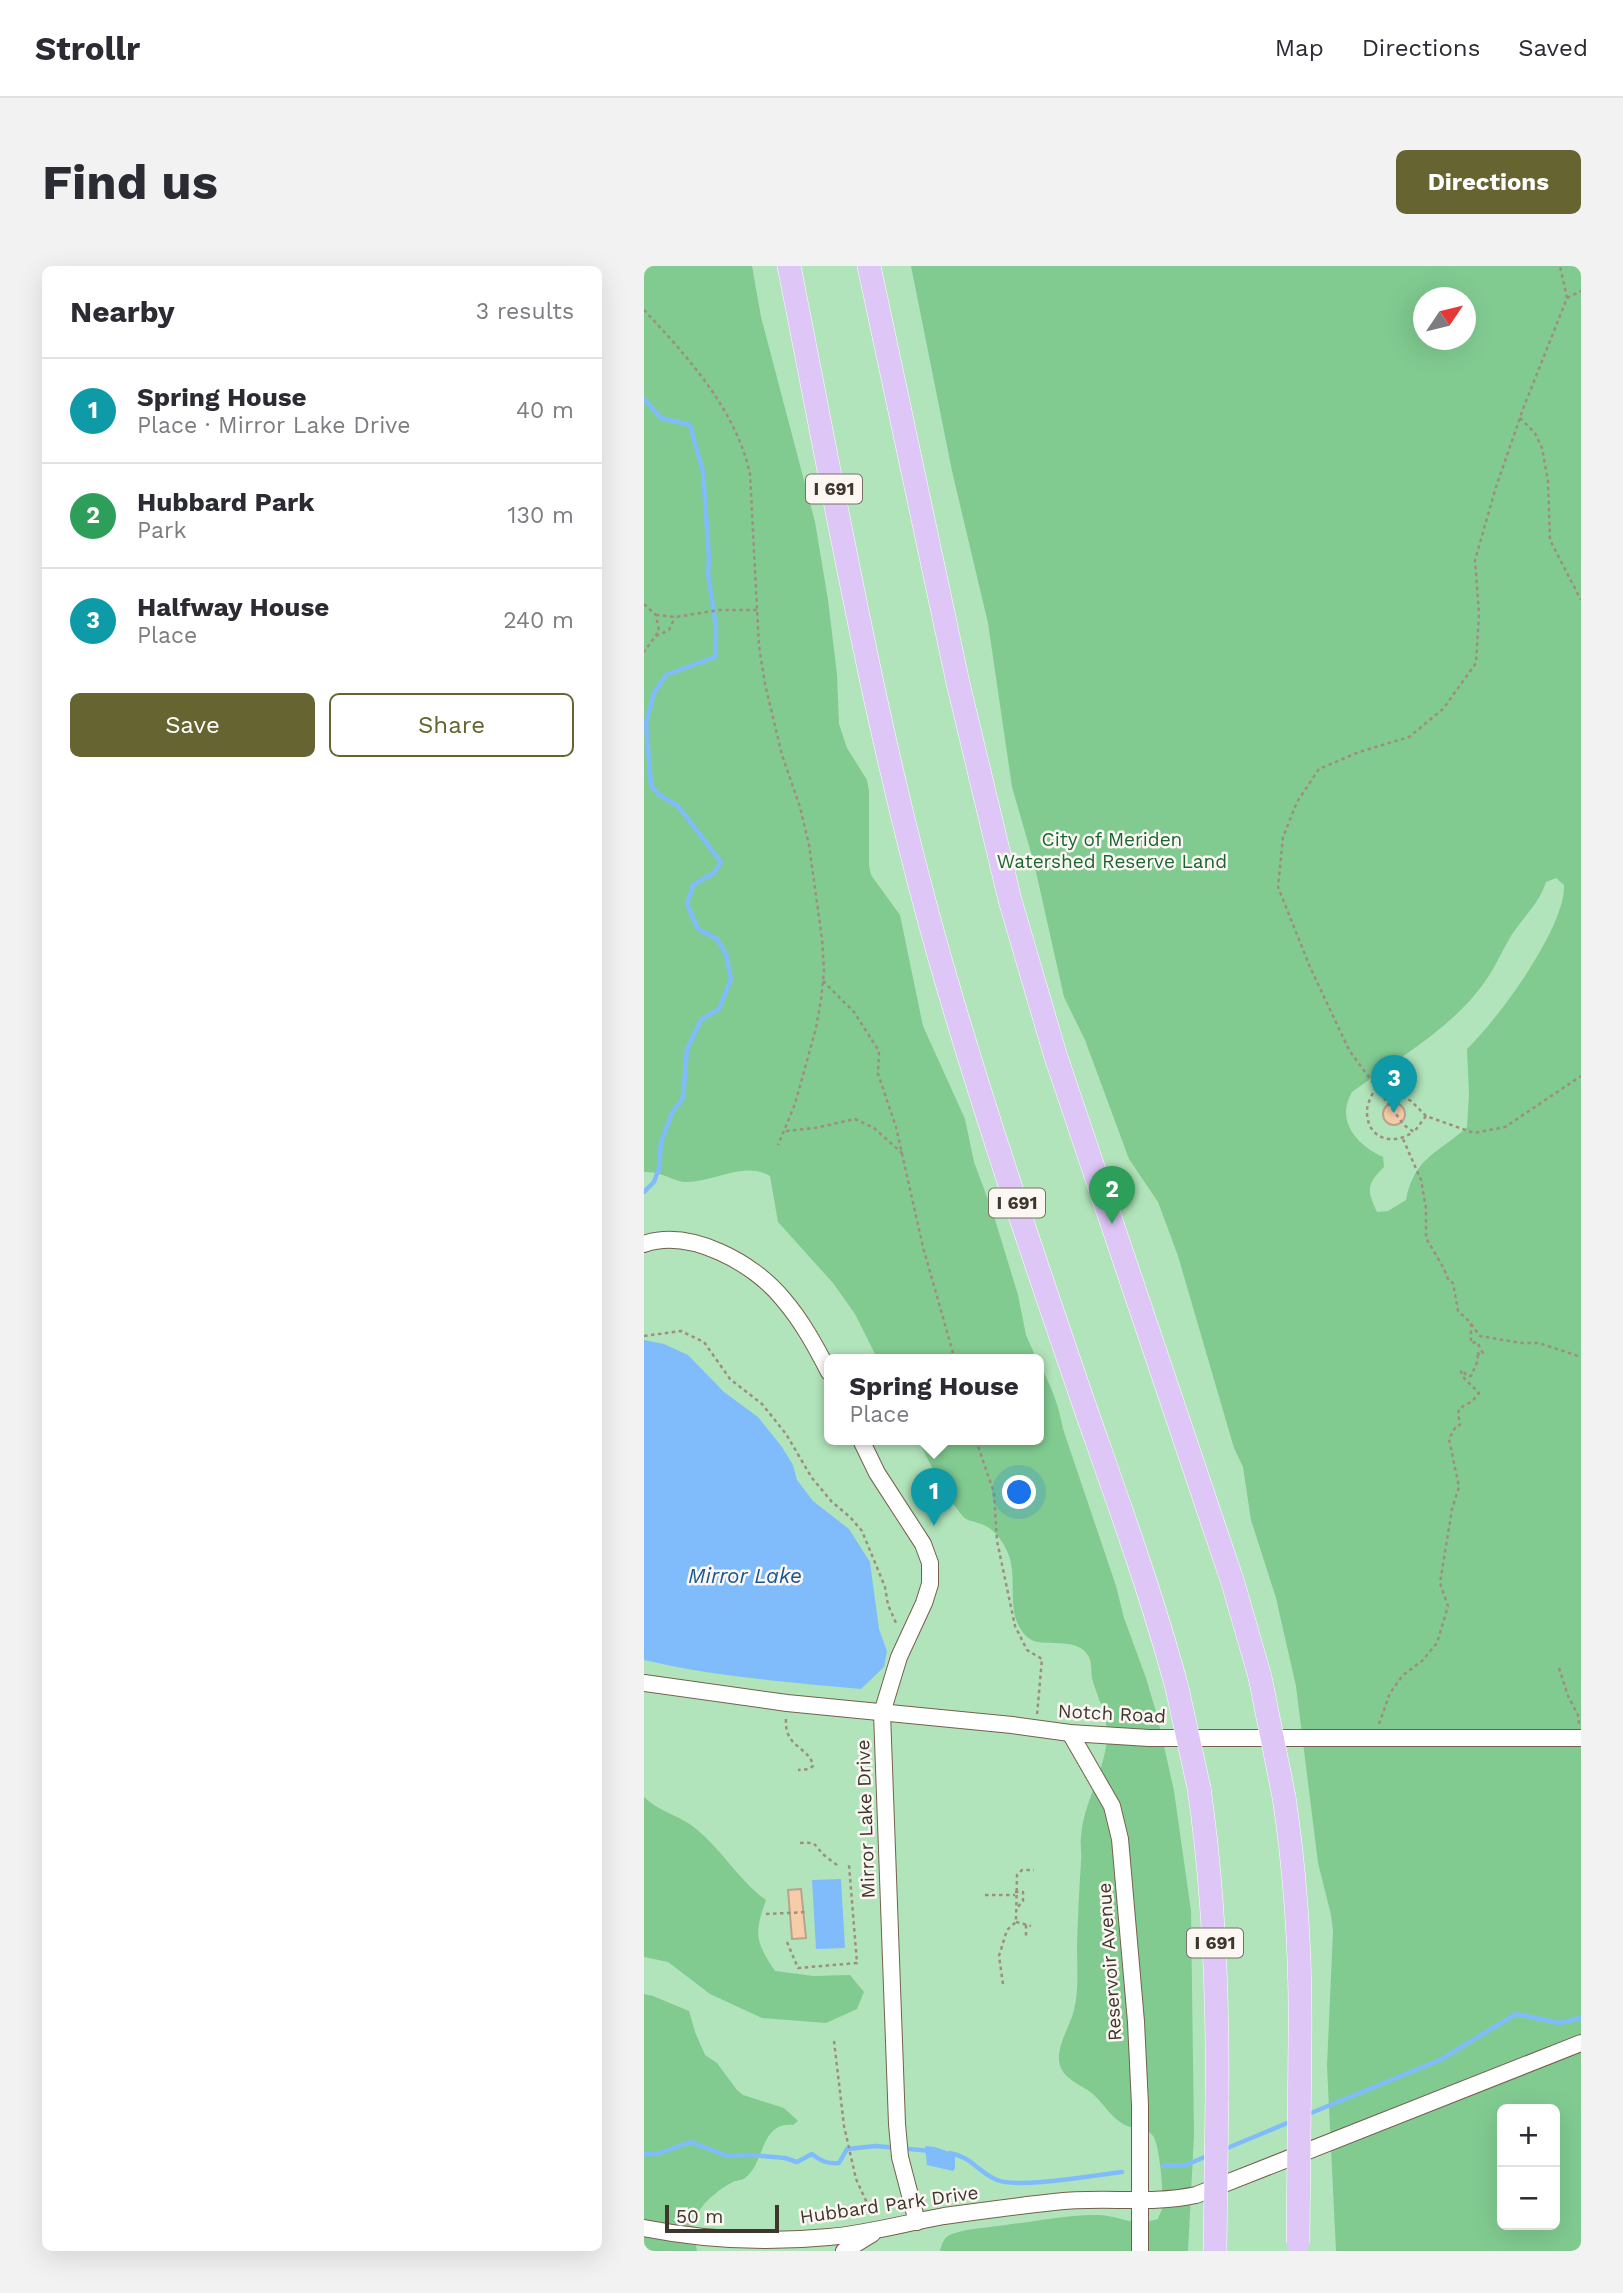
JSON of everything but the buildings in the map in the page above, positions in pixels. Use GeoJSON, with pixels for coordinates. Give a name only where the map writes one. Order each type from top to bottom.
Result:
{"type":"FeatureCollection","features":[{"type":"Feature","properties":{"kind":"highway","name":"I 691"},"geometry":{"type":"LineString","coordinates":[[789,266],[882,725],[928,916],[983,1100],[1135,1552],[1177,1688],[1192,1748],[1208,1860],[1216,1951],[1215,2251]]}},
{"type":"Feature","properties":{"kind":"highway"},"geometry":{"type":"LineString","coordinates":[[869,266],[957,683],[1010,900],[1055,1054],[1233,1583],[1260,1677],[1284,1797],[1298,1918],[1298,2247]]}},
{"type":"Feature","properties":{"kind":"street"},"geometry":{"type":"LineString","coordinates":[[644,1244],[667,1238],[687,1241],[717,1251],[765,1280],[783,1298],[800,1322],[824,1364]]}},
{"type":"Feature","properties":{"kind":"street","name":"Mirror Lake Drive"},"geometry":{"type":"LineString","coordinates":[[863,1445],[877,1473],[923,1545],[930,1563],[930,1584],[924,1603],[890,1682],[882,1713],[897,2124],[900,2157],[917,2222]]}},
{"type":"Feature","properties":{"kind":"street","name":"Notch Road"},"geometry":{"type":"LineString","coordinates":[[644,1683],[787,1703],[1070,1733],[1149,1738],[1581,1738]]}},
{"type":"Feature","properties":{"kind":"street","name":"Reservoir Avenue"},"geometry":{"type":"LineString","coordinates":[[1070,1733],[1112,1806],[1120,1839],[1136,2022],[1140,2105],[1140,2251]]}},
{"type":"Feature","properties":{"kind":"street"},"geometry":{"type":"LineString","coordinates":[[1140,2201],[1164,2201],[1196,2195],[1581,2043]]}},
{"type":"Feature","properties":{"kind":"street","name":"Hubbard Park Drive"},"geometry":{"type":"LineString","coordinates":[[644,2228],[707,2237],[831,2237],[1055,2202],[1114,2199],[1140,2201]]}},
{"type":"Feature","properties":{"kind":"street"},"geometry":{"type":"LineString","coordinates":[[844,2251],[879,2229]]}},
{"type":"Feature","properties":{"kind":"path"},"geometry":{"type":"LineString","coordinates":[[1414,1132],[1404,1125],[1349,1050],[1310,967],[1278,887],[1283,837],[1297,802],[1319,769],[1359,752],[1409,737],[1443,709],[1476,663],[1479,614],[1475,560],[1520,418],[1567,298],[1560,266]]}},
{"type":"Feature","properties":{"kind":"path"},"geometry":{"type":"LineString","coordinates":[[1567,298],[1581,291]]}},
{"type":"Feature","properties":{"kind":"path"},"geometry":{"type":"LineString","coordinates":[[644,310],[682,354],[724,410],[746,452],[750,474],[760,646],[772,719],[809,845],[822,939],[823,981],[816,1028],[795,1104],[778,1145]]}},
{"type":"Feature","properties":{"kind":"path"},"geometry":{"type":"LineString","coordinates":[[1520,418],[1535,433],[1542,448],[1548,481],[1550,540],[1581,600]]}},
{"type":"Feature","properties":{"kind":"path"},"geometry":{"type":"LineString","coordinates":[[644,604],[656,615],[676,617],[719,610],[758,610]]}},
{"type":"Feature","properties":{"kind":"path"},"geometry":{"type":"LineString","coordinates":[[644,652],[659,631],[656,615]]}},
{"type":"Feature","properties":{"kind":"path"},"geometry":{"type":"LineString","coordinates":[[653,638],[669,630],[676,617]]}},
{"type":"Feature","properties":{"kind":"path"},"geometry":{"type":"LineString","coordinates":[[823,981],[854,1012],[879,1051],[877,1074],[903,1154],[923,1247],[953,1354]]}},
{"type":"Feature","properties":{"kind":"path"},"geometry":{"type":"LineString","coordinates":[[1376,1087],[1391,1090],[1411,1101],[1426,1116],[1474,1133],[1505,1127],[1581,1076]]}},
{"type":"Feature","properties":{"kind":"path"},"geometry":{"type":"LineString","coordinates":[[1376,1087],[1369,1101],[1367,1115],[1373,1129],[1382,1138],[1403,1139],[1414,1132],[1426,1116]]}},
{"type":"Feature","properties":{"kind":"path"},"geometry":{"type":"LineString","coordinates":[[785,1131],[815,1128],[855,1119],[874,1128],[903,1154]]}},
{"type":"Feature","properties":{"kind":"path"},"geometry":{"type":"LineString","coordinates":[[1403,1139],[1421,1180],[1426,1208],[1426,1238],[1449,1281],[1453,1283],[1458,1311],[1480,1336],[1521,1343],[1539,1343],[1581,1357]]}},
{"type":"Feature","properties":{"kind":"path"},"geometry":{"type":"LineString","coordinates":[[1374,1737],[1390,1693],[1403,1675],[1422,1661],[1437,1643],[1448,1606],[1440,1583],[1452,1509],[1459,1487],[1449,1439],[1460,1424],[1460,1407],[1471,1402],[1479,1393],[1461,1372],[1462,1370],[1467,1376],[1471,1376],[1478,1360],[1477,1352],[1480,1355],[1483,1353],[1477,1342],[1471,1343],[1471,1323]]}},
{"type":"Feature","properties":{"kind":"path"},"geometry":{"type":"LineString","coordinates":[[644,1336],[681,1331],[704,1342],[730,1380],[762,1404],[786,1434],[812,1478],[862,1531],[885,1587],[888,1605],[906,1642]]}},
{"type":"Feature","properties":{"kind":"path"},"geometry":{"type":"LineString","coordinates":[[978,1445],[994,1493],[997,1541],[1015,1626],[1027,1650],[1042,1659],[1036,1728]]}},
{"type":"Feature","properties":{"kind":"path"},"geometry":{"type":"LineString","coordinates":[[1559,1668],[1568,1696],[1578,1715],[1581,1738]]}},
{"type":"Feature","properties":{"kind":"path"},"geometry":{"type":"LineString","coordinates":[[787,1703],[785,1727],[789,1738],[812,1761],[813,1766],[798,1770]]}},
{"type":"Feature","properties":{"kind":"path"},"geometry":{"type":"LineString","coordinates":[[800,1843],[817,1845],[824,1855],[838,1866]]}},
{"type":"Feature","properties":{"kind":"path"},"geometry":{"type":"LineString","coordinates":[[787,1942],[798,1968],[858,1963],[849,1865]]}},
{"type":"Feature","properties":{"kind":"path"},"geometry":{"type":"LineString","coordinates":[[1003,1984],[999,1956],[1007,1930],[1016,1922],[1017,1875],[1019,1872],[1034,1870]]}},
{"type":"Feature","properties":{"kind":"path"},"geometry":{"type":"LineString","coordinates":[[985,1895],[1023,1892],[1023,1901],[1016,1909]]}},
{"type":"Feature","properties":{"kind":"path"},"geometry":{"type":"LineString","coordinates":[[765,1914],[807,1912]]}},
{"type":"Feature","properties":{"kind":"path"},"geometry":{"type":"LineString","coordinates":[[1016,1922],[1029,1926],[1026,1936]]}},
{"type":"Feature","properties":{"kind":"path"},"geometry":{"type":"LineString","coordinates":[[834,2041],[845,2126],[856,2179],[879,2229]]}},
{"type":"Feature","properties":{"kind":"green space","name":"City of Meriden Watershed Reserve Land"},"geometry":{"type":"Polygon","coordinates":[[[644,266],[1581,266],[1581,2251],[644,2251],[644,266]]]}},
{"type":"Feature","properties":{"kind":"green space"},"geometry":{"type":"Polygon","coordinates":[[[644,266],[752,266],[761,317],[815,522],[837,674],[839,724],[847,748],[867,780],[871,875],[900,915],[923,1026],[965,1119],[974,1162],[993,1213],[1018,1295],[1026,1335],[1034,1354],[875,1354],[855,1314],[833,1283],[778,1222],[770,1176],[760,1172],[740,1171],[687,1182],[644,1172],[644,266]]]}},
{"type":"Feature","properties":{"kind":"green space"},"geometry":{"type":"Polygon","coordinates":[[[911,266],[1581,266],[1581,2251],[1336,2251],[1327,2066],[1333,1931],[1318,1863],[1296,1686],[1276,1598],[1251,1520],[1243,1467],[1234,1448],[1178,1256],[1158,1202],[1129,1159],[1085,1040],[1064,997],[1034,863],[1012,787],[988,623],[952,471],[911,266]],[[1556,878],[1546,882],[1488,977],[1470,1000],[1439,1029],[1352,1092],[1346,1113],[1351,1131],[1365,1146],[1383,1157],[1384,1167],[1370,1188],[1377,1212],[1388,1211],[1406,1200],[1421,1165],[1467,1127],[1467,1049],[1512,995],[1554,924],[1562,903],[1564,885],[1556,878]]]}},
{"type":"Feature","properties":{"kind":"green space"},"geometry":{"type":"Polygon","coordinates":[[[1044,1373],[1057,1403],[1124,1618],[1146,1678],[1174,1791],[1191,1911],[1194,2135],[1188,2251],[940,2251],[947,2237],[966,2230],[1088,2215],[1141,2222],[1158,2219],[1162,2209],[1161,2171],[1153,2136],[1116,2119],[1092,2093],[1067,2077],[1059,2062],[1060,2047],[1077,1995],[1081,1836],[1086,1810],[1106,1747],[1107,1726],[1092,1678],[1090,1660],[1083,1650],[1076,1646],[1033,1641],[1027,1637],[1016,1618],[1011,1562],[1005,1546],[992,1530],[966,1519],[943,1487],[921,1445],[1044,1445],[1044,1373]]]}},
{"type":"Feature","properties":{"kind":"green space"},"geometry":{"type":"Polygon","coordinates":[[[644,1797],[701,1833],[766,1900],[758,1937],[763,1952],[775,1971],[814,1976],[850,1975],[864,1992],[857,2009],[826,2023],[762,2018],[710,1994],[668,1962],[644,1957],[644,1797]]]}},
{"type":"Feature","properties":{"kind":"green space"},"geometry":{"type":"Polygon","coordinates":[[[644,1994],[689,2011],[705,2055],[717,2063],[737,2090],[743,2095],[784,2108],[798,2121],[774,2130],[751,2172],[719,2190],[701,2208],[694,2227],[697,2251],[644,2251],[644,1994]]]}},
{"type":"Feature","properties":{"kind":"water","name":"Mirror Lake"},"geometry":{"type":"Polygon","coordinates":[[[644,1340],[664,1344],[688,1355],[724,1392],[758,1417],[782,1447],[793,1465],[797,1480],[813,1501],[849,1529],[870,1562],[879,1629],[887,1651],[884,1667],[861,1689],[725,1675],[644,1660],[644,1340]]]}},
{"type":"Feature","properties":{"kind":"water"},"geometry":{"type":"Polygon","coordinates":[[[841,1879],[845,1948],[816,1949],[812,1880],[841,1879]]]}},
{"type":"Feature","properties":{"kind":"water"},"geometry":{"type":"Polygon","coordinates":[[[925,2146],[955,2154],[953,2171],[927,2165],[925,2146]]]}},
{"type":"Feature","properties":{"kind":"waterway"},"geometry":{"type":"LineString","coordinates":[[644,399],[661,418],[690,425],[703,472],[708,574],[716,627],[715,657],[666,675],[654,693],[646,723],[651,785],[659,795],[678,806],[721,862],[714,873],[693,885],[687,904],[698,929],[717,939],[726,954],[731,979],[719,1009],[701,1020],[687,1049],[683,1098],[672,1113],[661,1142],[659,1168],[654,1182],[644,1192]]}},
{"type":"Feature","properties":{"kind":"waterway"},"geometry":{"type":"LineString","coordinates":[[1306,2115],[1440,2060],[1516,2014],[1560,2023],[1581,2018]]}},
{"type":"Feature","properties":{"kind":"waterway"},"geometry":{"type":"LineString","coordinates":[[1225,2149],[1292,2121]]}},
{"type":"Feature","properties":{"kind":"waterway"},"geometry":{"type":"LineString","coordinates":[[644,2154],[657,2154],[691,2142],[727,2156],[750,2155],[785,2158],[797,2162],[812,2154],[824,2162],[839,2163],[847,2149],[876,2146],[931,2151]]}},
{"type":"Feature","properties":{"kind":"waterway"},"geometry":{"type":"LineString","coordinates":[[950,2153],[964,2158],[991,2177],[1008,2182],[1039,2182],[1122,2172]]}},
{"type":"Feature","properties":{"kind":"waterway"},"geometry":{"type":"LineString","coordinates":[[1163,2166],[1186,2165],[1207,2156]]}},
{"type":"Feature","properties":{"kind":"place","name":"Halfway House"},"geometry":{"type":"Point","coordinates":[1394,1113]}},
{"type":"Feature","properties":{"kind":"place","name":"Hubbard Park"},"geometry":{"type":"Point","coordinates":[1112,1224]}},
{"type":"Feature","properties":{"kind":"place","name":"Spring House"},"geometry":{"type":"Point","coordinates":[934,1526]}}]}
